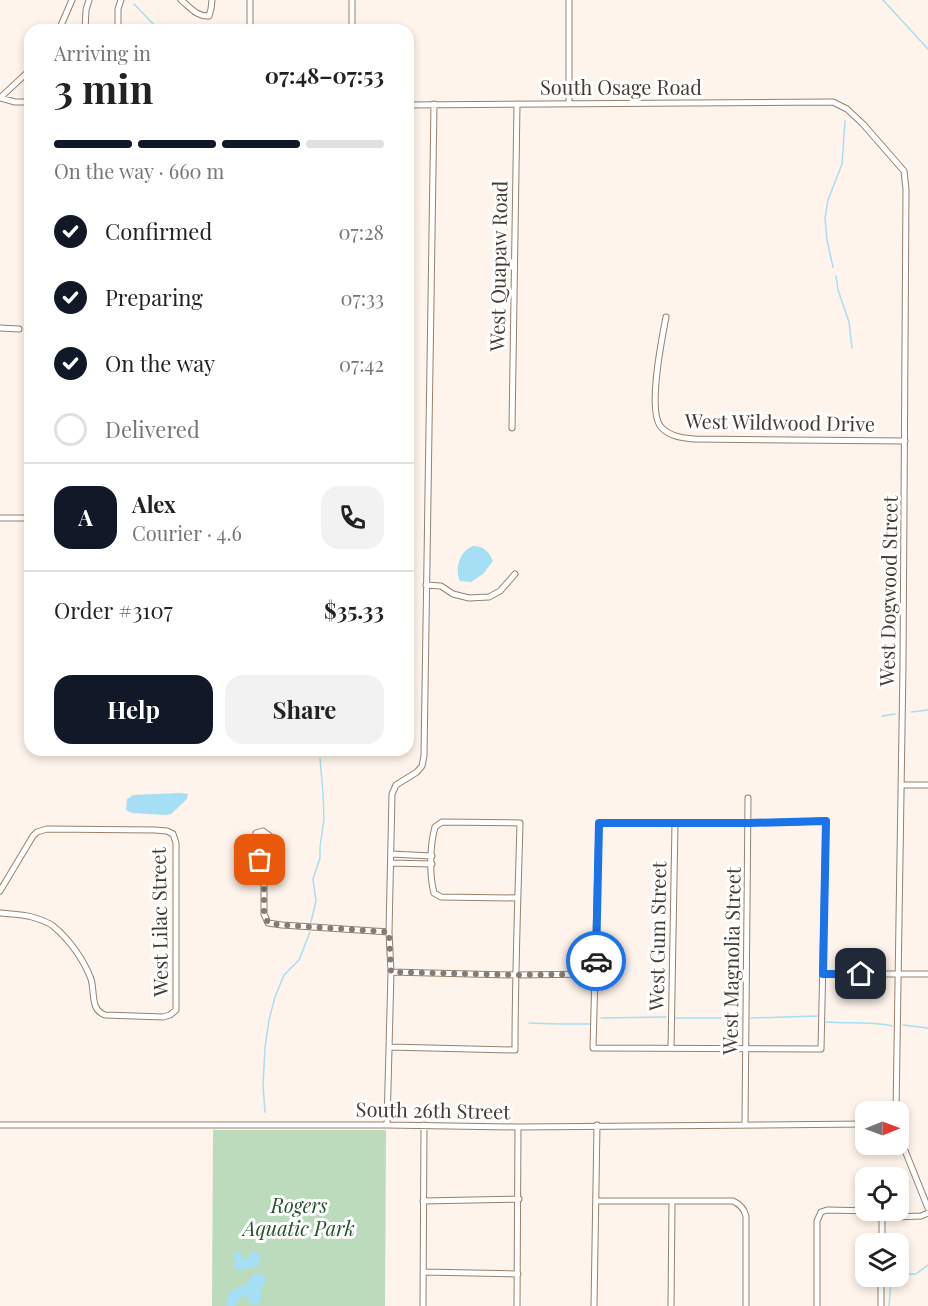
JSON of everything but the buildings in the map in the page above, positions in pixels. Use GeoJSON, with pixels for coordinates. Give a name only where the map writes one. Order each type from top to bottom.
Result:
{"type":"FeatureCollection","features":[{"type":"Feature","properties":{"kind":"street"},"geometry":{"type":"LineString","coordinates":[[62,24],[72,0]]}},
{"type":"Feature","properties":{"kind":"street"},"geometry":{"type":"LineString","coordinates":[[85,24],[89,0]]}},
{"type":"Feature","properties":{"kind":"street"},"geometry":{"type":"LineString","coordinates":[[118,24],[118,9],[121,0]]}},
{"type":"Feature","properties":{"kind":"street"},"geometry":{"type":"LineString","coordinates":[[182,0],[203,17],[209,16],[212,0]]}},
{"type":"Feature","properties":{"kind":"street"},"geometry":{"type":"LineString","coordinates":[[250,0],[250,24]]}},
{"type":"Feature","properties":{"kind":"street"},"geometry":{"type":"LineString","coordinates":[[352,0],[352,24]]}},
{"type":"Feature","properties":{"kind":"street"},"geometry":{"type":"LineString","coordinates":[[569,0],[569,104]]}},
{"type":"Feature","properties":{"kind":"street"},"geometry":{"type":"LineString","coordinates":[[0,98],[24,76]]}},
{"type":"Feature","properties":{"kind":"street"},"geometry":{"type":"LineString","coordinates":[[0,98],[24,102]]}},
{"type":"Feature","properties":{"kind":"street","name":"South Osage Road"},"geometry":{"type":"LineString","coordinates":[[414,105],[833,102]]}},
{"type":"Feature","properties":{"kind":"street","name":"West Dogwood Street"},"geometry":{"type":"LineString","coordinates":[[833,102],[847,109],[863,124],[904,171],[906,189],[896,1101]]}},
{"type":"Feature","properties":{"kind":"street"},"geometry":{"type":"LineString","coordinates":[[387,1125],[392,794],[396,785],[417,772],[422,766],[424,756],[434,104]]}},
{"type":"Feature","properties":{"kind":"street","name":"West Quapaw Road"},"geometry":{"type":"LineString","coordinates":[[512,429],[517,104]]}},
{"type":"Feature","properties":{"kind":"street","name":"West Wildwood Drive"},"geometry":{"type":"LineString","coordinates":[[666,317],[658,360],[656,405],[657,419],[661,427],[671,435],[695,439],[905,441]]}},
{"type":"Feature","properties":{"kind":"street"},"geometry":{"type":"LineString","coordinates":[[0,328],[19,328]]}},
{"type":"Feature","properties":{"kind":"street"},"geometry":{"type":"LineString","coordinates":[[0,518],[24,518]]}},
{"type":"Feature","properties":{"kind":"street"},"geometry":{"type":"LineString","coordinates":[[426,585],[441,586],[453,594],[469,598],[489,597],[500,591],[515,574]]}},
{"type":"Feature","properties":{"kind":"street"},"geometry":{"type":"LineString","coordinates":[[901,785],[928,785]]}},
{"type":"Feature","properties":{"kind":"street","name":"West Magnolia Street"},"geometry":{"type":"LineString","coordinates":[[745,1124],[748,798]]}},
{"type":"Feature","properties":{"kind":"street"},"geometry":{"type":"LineString","coordinates":[[826,821],[821,1049],[593,1048],[599,823],[749,823],[826,821]]}},
{"type":"Feature","properties":{"kind":"street"},"geometry":{"type":"LineString","coordinates":[[389,1047],[515,1050],[520,823],[442,822],[435,827],[432,837],[431,883],[434,893],[441,897],[518,898]]}},
{"type":"Feature","properties":{"kind":"street","name":"West Gum Street"},"geometry":{"type":"LineString","coordinates":[[671,1048],[675,823]]}},
{"type":"Feature","properties":{"kind":"street","name":"West Lilac Street"},"geometry":{"type":"LineString","coordinates":[[0,891],[37,832],[47,830],[155,830],[173,834],[176,843],[176,1010],[163,1017],[99,1013],[95,1007],[91,980],[83,963],[70,944],[52,925],[31,916],[0,914]]}},
{"type":"Feature","properties":{"kind":"street"},"geometry":{"type":"LineString","coordinates":[[264,861],[258,858],[254,844],[256,833],[263,831],[270,836],[271,844],[264,861],[264,914],[268,923],[389,932]]}},
{"type":"Feature","properties":{"kind":"street"},"geometry":{"type":"LineString","coordinates":[[391,854],[432,856]]}},
{"type":"Feature","properties":{"kind":"street"},"geometry":{"type":"LineString","coordinates":[[391,863],[432,864]]}},
{"type":"Feature","properties":{"kind":"street"},"geometry":{"type":"LineString","coordinates":[[391,972],[596,974]]}},
{"type":"Feature","properties":{"kind":"street"},"geometry":{"type":"LineString","coordinates":[[823,974],[928,975]]}},
{"type":"Feature","properties":{"kind":"street","name":"South 26th Street"},"geometry":{"type":"LineString","coordinates":[[0,1125],[518,1127],[855,1124]]}},
{"type":"Feature","properties":{"kind":"street"},"geometry":{"type":"LineString","coordinates":[[423,1306],[424,1125]]}},
{"type":"Feature","properties":{"kind":"street"},"geometry":{"type":"LineString","coordinates":[[594,1306],[597,1125]]}},
{"type":"Feature","properties":{"kind":"street"},"geometry":{"type":"LineString","coordinates":[[517,1306],[518,1127]]}},
{"type":"Feature","properties":{"kind":"street"},"geometry":{"type":"LineString","coordinates":[[907,1155],[928,1208]]}},
{"type":"Feature","properties":{"kind":"street"},"geometry":{"type":"LineString","coordinates":[[423,1201],[519,1198]]}},
{"type":"Feature","properties":{"kind":"street"},"geometry":{"type":"LineString","coordinates":[[596,1201],[733,1201],[741,1206],[746,1216],[746,1306]]}},
{"type":"Feature","properties":{"kind":"street"},"geometry":{"type":"LineString","coordinates":[[671,1306],[672,1202]]}},
{"type":"Feature","properties":{"kind":"street"},"geometry":{"type":"LineString","coordinates":[[817,1306],[817,1221],[821,1212],[827,1210],[855,1211]]}},
{"type":"Feature","properties":{"kind":"street"},"geometry":{"type":"LineString","coordinates":[[909,1216],[921,1216],[928,1213]]}},
{"type":"Feature","properties":{"kind":"street"},"geometry":{"type":"LineString","coordinates":[[423,1272],[518,1274]]}},
{"type":"Feature","properties":{"kind":"street"},"geometry":{"type":"LineString","coordinates":[[880,1306],[881,1287]]}},
{"type":"Feature","properties":{"kind":"green space","name":"Rogers Aquatic Park"},"geometry":{"type":"Polygon","coordinates":[[[213,1130],[386,1130],[385,1306],[212,1306],[213,1130]]]}},
{"type":"Feature","properties":{"kind":"water"},"geometry":{"type":"Polygon","coordinates":[[[473,546],[486,550],[493,561],[483,574],[471,582],[460,581],[459,560],[468,548],[473,546]]]}},
{"type":"Feature","properties":{"kind":"water"},"geometry":{"type":"Polygon","coordinates":[[[188,794],[187,799],[171,814],[132,813],[126,810],[127,799],[133,795],[188,794]]]}},
{"type":"Feature","properties":{"kind":"water"},"geometry":{"type":"Polygon","coordinates":[[[253,1250],[259,1254],[260,1265],[240,1271],[233,1268],[233,1265],[237,1264],[233,1258],[236,1252],[241,1252],[241,1258],[246,1259],[253,1250]]]}},
{"type":"Feature","properties":{"kind":"water"},"geometry":{"type":"Polygon","coordinates":[[[257,1273],[262,1274],[265,1278],[258,1305],[252,1305],[244,1296],[240,1297],[236,1306],[227,1306],[229,1293],[245,1284],[257,1273]]]}},
{"type":"Feature","properties":{"kind":"waterway"},"geometry":{"type":"LineString","coordinates":[[883,0],[928,49]]}},
{"type":"Feature","properties":{"kind":"waterway"},"geometry":{"type":"LineString","coordinates":[[134,4],[153,24]]}},
{"type":"Feature","properties":{"kind":"waterway"},"geometry":{"type":"LineString","coordinates":[[833,267],[825,218],[828,200],[842,164],[845,121]]}},
{"type":"Feature","properties":{"kind":"waterway"},"geometry":{"type":"LineString","coordinates":[[836,276],[838,290],[849,322],[852,348]]}},
{"type":"Feature","properties":{"kind":"waterway"},"geometry":{"type":"LineString","coordinates":[[911,712],[928,710]]}},
{"type":"Feature","properties":{"kind":"waterway"},"geometry":{"type":"LineString","coordinates":[[882,716],[895,714]]}},
{"type":"Feature","properties":{"kind":"waterway"},"geometry":{"type":"LineString","coordinates":[[311,922],[316,901],[313,879],[320,858],[324,819],[320,759]]}},
{"type":"Feature","properties":{"kind":"waterway"},"geometry":{"type":"LineString","coordinates":[[265,1112],[263,1085],[269,1020],[284,975],[299,960],[310,932]]}},
{"type":"Feature","properties":{"kind":"waterway"},"geometry":{"type":"LineString","coordinates":[[751,1018],[817,1016]]}},
{"type":"Feature","properties":{"kind":"waterway"},"geometry":{"type":"LineString","coordinates":[[601,1018],[666,1017]]}},
{"type":"Feature","properties":{"kind":"waterway"},"geometry":{"type":"LineString","coordinates":[[676,1018],[741,1018]]}},
{"type":"Feature","properties":{"kind":"waterway"},"geometry":{"type":"LineString","coordinates":[[826,1022],[892,1026]]}},
{"type":"Feature","properties":{"kind":"waterway"},"geometry":{"type":"LineString","coordinates":[[529,1023],[591,1024]]}},
{"type":"Feature","properties":{"kind":"waterway"},"geometry":{"type":"LineString","coordinates":[[903,1025],[928,1028]]}},
{"type":"Feature","properties":{"kind":"waterway"},"geometry":{"type":"LineString","coordinates":[[909,1274],[916,1274],[928,1265]]}},
{"type":"Feature","properties":{"kind":"waterway"},"geometry":{"type":"LineString","coordinates":[[889,1306],[891,1287]]}},
{"type":"Feature","properties":{"kind":"way so far"},"geometry":{"type":"LineString","coordinates":[[260,860],[264,861],[264,914],[268,923],[389,932],[391,972],[596,974],[596,961]]}},
{"type":"Feature","properties":{"kind":"route"},"geometry":{"type":"LineString","coordinates":[[596,961],[599,823],[826,821],[823,974],[861,974]]}}]}
